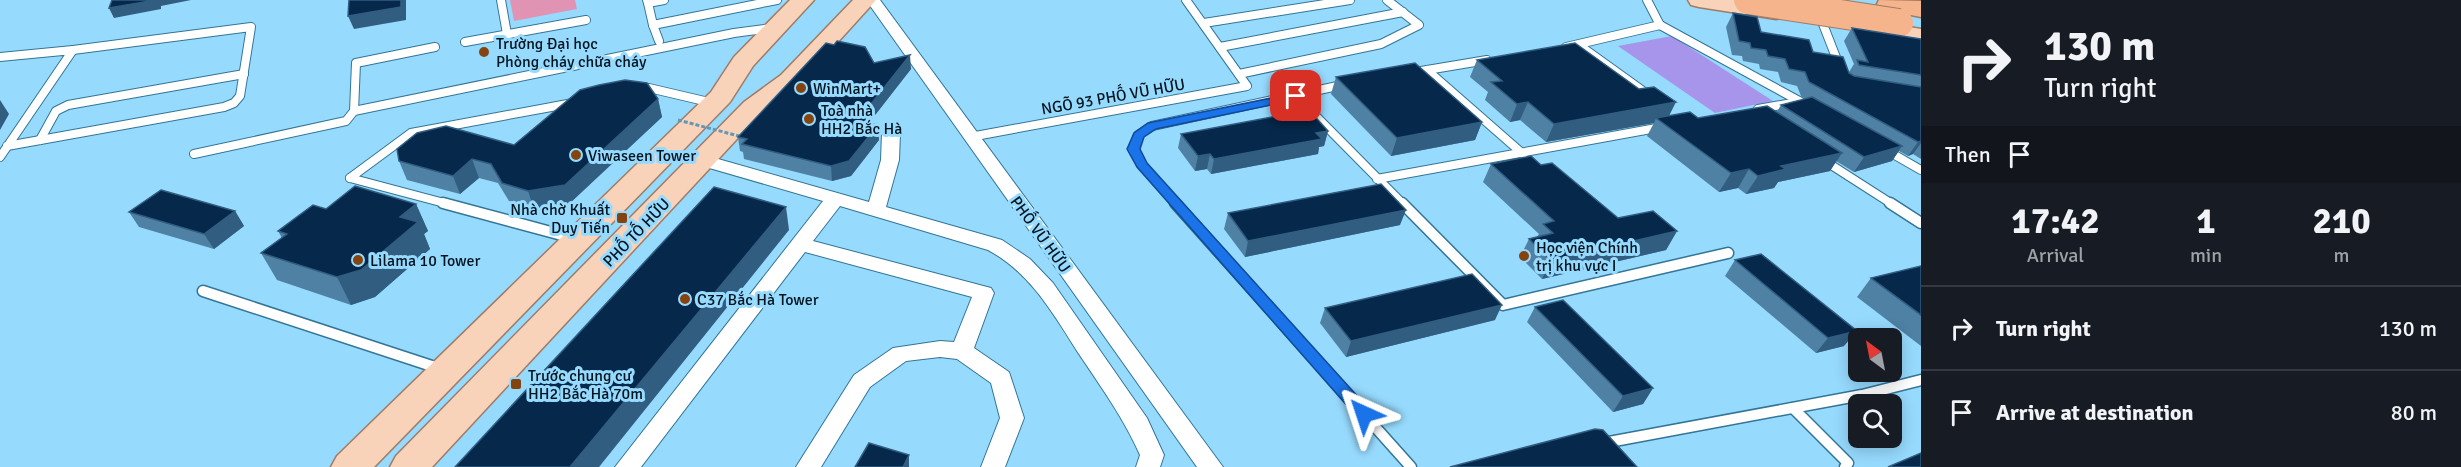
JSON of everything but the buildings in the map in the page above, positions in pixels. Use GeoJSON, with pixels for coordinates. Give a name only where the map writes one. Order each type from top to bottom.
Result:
{"type":"FeatureCollection","features":[{"type":"Feature","properties":{"kind":"highway"},"geometry":{"type":"LineString","coordinates":[[1748,0],[1895,18],[1921,9]]}},
{"type":"Feature","properties":{"kind":"main road"},"geometry":{"type":"LineString","coordinates":[[717,100],[744,62],[803,0]]}},
{"type":"Feature","properties":{"kind":"main road"},"geometry":{"type":"LineString","coordinates":[[350,467],[717,100],[752,73],[824,0]]}},
{"type":"Feature","properties":{"kind":"main road"},"geometry":{"type":"LineString","coordinates":[[753,107],[772,77],[846,0]]}},
{"type":"Feature","properties":{"kind":"main road","name":"PHỐ TỐ HỮU"},"geometry":{"type":"LineString","coordinates":[[409,467],[705,161],[753,107],[790,80],[865,0]]}},
{"type":"Feature","properties":{"kind":"main road"},"geometry":{"type":"LineString","coordinates":[[1699,0],[1821,19],[1895,18]]}},
{"type":"Feature","properties":{"kind":"street","name":"PHỐ VŨ HỮU"},"geometry":{"type":"LineString","coordinates":[[873,0],[1210,467]]}},
{"type":"Feature","properties":{"kind":"street"},"geometry":{"type":"LineString","coordinates":[[876,209],[890,160],[891,133]]}},
{"type":"Feature","properties":{"kind":"street"},"geometry":{"type":"LineString","coordinates":[[705,161],[876,209],[995,245],[1013,254],[1029,267],[1046,288],[1139,425],[1152,455],[1148,467]]}},
{"type":"Feature","properties":{"kind":"street"},"geometry":{"type":"LineString","coordinates":[[627,467],[835,199]]}},
{"type":"Feature","properties":{"kind":"street"},"geometry":{"type":"LineString","coordinates":[[800,244],[984,293],[962,351]]}},
{"type":"Feature","properties":{"kind":"street"},"geometry":{"type":"LineString","coordinates":[[808,467],[862,381],[901,354],[940,349],[962,351],[1001,378],[1012,418],[993,467]]}},
{"type":"Feature","properties":{"kind":"lane"},"geometry":{"type":"LineString","coordinates":[[501,0],[507,34]]}},
{"type":"Feature","properties":{"kind":"lane"},"geometry":{"type":"LineString","coordinates":[[659,41],[648,1],[664,0]]}},
{"type":"Feature","properties":{"kind":"lane"},"geometry":{"type":"LineString","coordinates":[[653,25],[777,0]]}},
{"type":"Feature","properties":{"kind":"lane"},"geometry":{"type":"LineString","coordinates":[[1186,0],[1239,74],[1391,40],[1419,25],[1387,0]]}},
{"type":"Feature","properties":{"kind":"lane"},"geometry":{"type":"LineString","coordinates":[[1204,23],[1350,0]]}},
{"type":"Feature","properties":{"kind":"lane"},"geometry":{"type":"LineString","coordinates":[[1647,0],[1660,25],[1810,108]]}},
{"type":"Feature","properties":{"kind":"lane"},"geometry":{"type":"LineString","coordinates":[[1220,47],[1403,12]]}},
{"type":"Feature","properties":{"kind":"lane"},"geometry":{"type":"LineString","coordinates":[[1821,19],[1842,74]]}},
{"type":"Feature","properties":{"kind":"lane"},"geometry":{"type":"LineString","coordinates":[[465,42],[586,20]]}},
{"type":"Feature","properties":{"kind":"lane"},"geometry":{"type":"LineString","coordinates":[[1555,49],[1660,25]]}},
{"type":"Feature","properties":{"kind":"lane"},"geometry":{"type":"LineString","coordinates":[[0,57],[73,51],[251,27],[240,96],[234,103],[224,107],[7,146]]}},
{"type":"Feature","properties":{"kind":"lane"},"geometry":{"type":"LineString","coordinates":[[354,111],[734,33],[775,28]]}},
{"type":"Feature","properties":{"kind":"lane"},"geometry":{"type":"LineString","coordinates":[[1579,45],[1659,103]]}},
{"type":"Feature","properties":{"kind":"lane"},"geometry":{"type":"LineString","coordinates":[[194,154],[346,121],[354,111],[356,63],[435,48]]}},
{"type":"Feature","properties":{"kind":"lane"},"geometry":{"type":"LineString","coordinates":[[0,157],[73,51]]}},
{"type":"Feature","properties":{"kind":"lane"},"geometry":{"type":"LineString","coordinates":[[1406,74],[1497,58]]}},
{"type":"Feature","properties":{"kind":"lane"},"geometry":{"type":"LineString","coordinates":[[1427,70],[1523,154]]}},
{"type":"Feature","properties":{"kind":"lane"},"geometry":{"type":"LineString","coordinates":[[40,140],[56,111],[68,105],[244,74]]}},
{"type":"Feature","properties":{"kind":"lane","name":"NGÕ 93 PHỐ VŨ HỮU"},"geometry":{"type":"LineString","coordinates":[[970,137],[1246,86],[1239,74]]}},
{"type":"Feature","properties":{"kind":"lane"},"geometry":{"type":"LineString","coordinates":[[1351,84],[1152,126],[1138,135],[1134,149],[1141,165],[1411,467]]}},
{"type":"Feature","properties":{"kind":"lane"},"geometry":{"type":"LineString","coordinates":[[627,92],[649,88],[717,100]]}},
{"type":"Feature","properties":{"kind":"lane"},"geometry":{"type":"LineString","coordinates":[[1296,96],[1503,305],[1728,253]]}},
{"type":"Feature","properties":{"kind":"lane"},"geometry":{"type":"LineString","coordinates":[[579,240],[350,178],[411,133],[582,101]]}},
{"type":"Feature","properties":{"kind":"lane"},"geometry":{"type":"LineString","coordinates":[[1758,117],[1748,111],[1800,102]]}},
{"type":"Feature","properties":{"kind":"lane"},"geometry":{"type":"LineString","coordinates":[[1377,179],[1674,125]]}},
{"type":"Feature","properties":{"kind":"lane"},"geometry":{"type":"LineString","coordinates":[[1881,147],[1921,170]]}},
{"type":"Feature","properties":{"kind":"lane"},"geometry":{"type":"LineString","coordinates":[[1815,155],[1921,223]]}},
{"type":"Feature","properties":{"kind":"lane"},"geometry":{"type":"LineString","coordinates":[[203,291],[446,371]]}},
{"type":"Feature","properties":{"kind":"lane"},"geometry":{"type":"LineString","coordinates":[[1588,438],[1609,442],[1862,395],[1921,380]]}},
{"type":"Feature","properties":{"kind":"lane"},"geometry":{"type":"LineString","coordinates":[[1793,408],[1848,463],[1845,467]]}},
{"type":"Feature","properties":{"kind":"path"},"geometry":{"type":"LineString","coordinates":[[678,120],[739,136]]}},
{"type":"Feature","properties":{"kind":"shaded area"},"geometry":{"type":"Polygon","coordinates":[[[510,0],[575,0],[577,9],[514,21],[510,0]]]}},
{"type":"Feature","properties":{"kind":"shaded area"},"geometry":{"type":"Polygon","coordinates":[[[1672,36],[1773,101],[1715,113],[1618,46],[1672,36]]]}},
{"type":"Feature","properties":{"kind":"place","name":"Trường Đại học Phòng cháy chữa cháy"},"geometry":{"type":"Point","coordinates":[484,52]}},
{"type":"Feature","properties":{"kind":"place","name":"WinMart+"},"geometry":{"type":"Point","coordinates":[801,88]}},
{"type":"Feature","properties":{"kind":"place","name":"Toà nhà HH2 Bắc Hà"},"geometry":{"type":"Point","coordinates":[809,119]}},
{"type":"Feature","properties":{"kind":"place","name":"Viwaseen Tower"},"geometry":{"type":"Point","coordinates":[576,155]}},
{"type":"Feature","properties":{"kind":"place","name":"Nhà chờ Khuất Duy Tiến"},"geometry":{"type":"Point","coordinates":[622,218]}},
{"type":"Feature","properties":{"kind":"place","name":"Học viện Chính trị khu vực I"},"geometry":{"type":"Point","coordinates":[1524,256]}},
{"type":"Feature","properties":{"kind":"place","name":"Lilama 10 Tower"},"geometry":{"type":"Point","coordinates":[358,260]}},
{"type":"Feature","properties":{"kind":"place","name":"C37 Bắc Hà Tower"},"geometry":{"type":"Point","coordinates":[685,299]}},
{"type":"Feature","properties":{"kind":"place","name":"Trước chung cư HH2 Bắc Hà 70m"},"geometry":{"type":"Point","coordinates":[516,384]}},
{"type":"Feature","properties":{"kind":"route"},"geometry":{"type":"LineString","coordinates":[[1296,96],[1171,120],[1152,126],[1138,135],[1134,149],[1141,165],[1364,414]]}}]}
